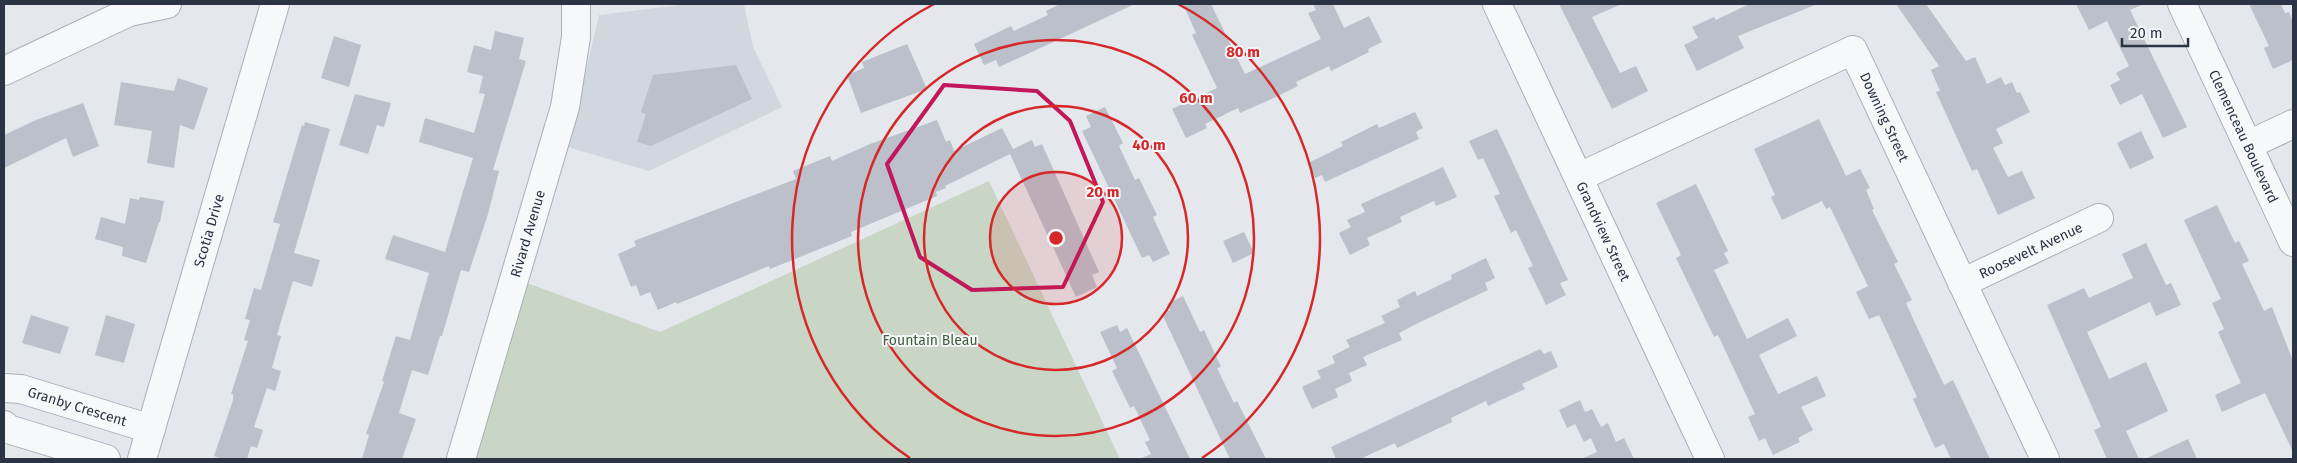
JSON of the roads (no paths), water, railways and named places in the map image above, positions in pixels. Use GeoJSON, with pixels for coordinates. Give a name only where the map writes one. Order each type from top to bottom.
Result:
{"type":"FeatureCollection","features":[{"type":"Feature","properties":{"kind":"street"},"geometry":{"type":"LineString","coordinates":[[4,71],[128,12],[167,4]]}},
{"type":"Feature","properties":{"kind":"street","name":"Scotia Drive"},"geometry":{"type":"LineString","coordinates":[[142,459],[275,4]]}},
{"type":"Feature","properties":{"kind":"street","name":"Rivard Avenue"},"geometry":{"type":"LineString","coordinates":[[461,459],[565,107],[576,37],[576,4]]}},
{"type":"Feature","properties":{"kind":"street","name":"Grandview Street"},"geometry":{"type":"LineString","coordinates":[[1497,4],[1710,459]]}},
{"type":"Feature","properties":{"kind":"street","name":"Clemenceau Boulevard"},"geometry":{"type":"LineString","coordinates":[[2182,4],[2293,242]]}},
{"type":"Feature","properties":{"kind":"street","name":"Downing Street"},"geometry":{"type":"LineString","coordinates":[[1578,177],[1853,50],[2045,459]]}},
{"type":"Feature","properties":{"kind":"street"},"geometry":{"type":"LineString","coordinates":[[2248,145],[2293,124]]}},
{"type":"Feature","properties":{"kind":"street","name":"Roosevelt Avenue"},"geometry":{"type":"LineString","coordinates":[[1962,283],[2099,218]]}},
{"type":"Feature","properties":{"kind":"street","name":"Granby Crescent"},"geometry":{"type":"LineString","coordinates":[[4,388],[21,389],[151,429]]}},
{"type":"Feature","properties":{"kind":"street"},"geometry":{"type":"LineString","coordinates":[[4,425],[8,428],[106,459]]}},
{"type":"Feature","properties":{"kind":"park label","name":"Fountain Bleau"},"geometry":{"type":"Point","coordinates":[930,340]}}]}
